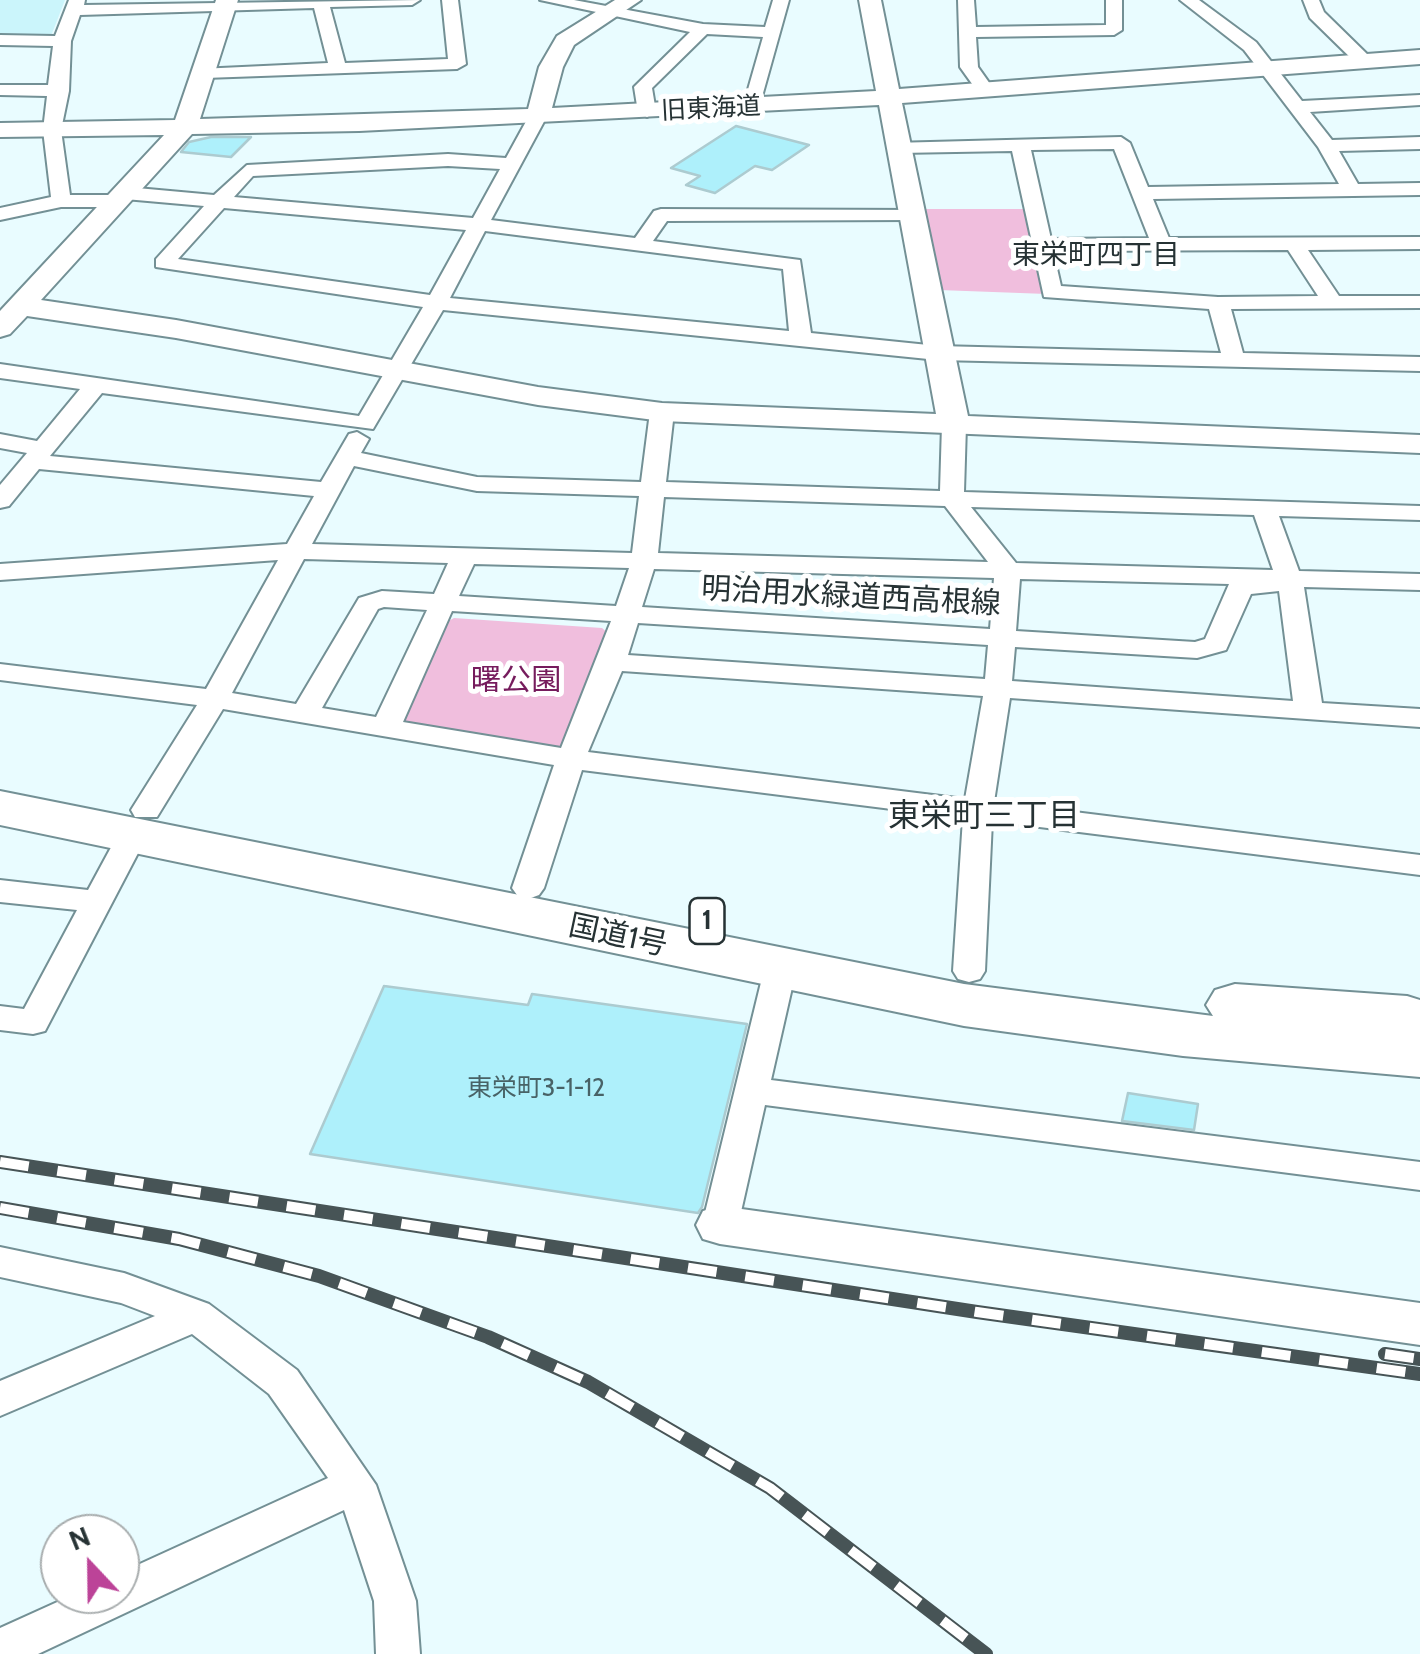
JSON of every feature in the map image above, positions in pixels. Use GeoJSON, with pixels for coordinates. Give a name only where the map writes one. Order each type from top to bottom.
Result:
{"type":"FeatureCollection","features":[{"type":"Feature","properties":{"kind":"highway","name":"国道1号"},"geometry":{"type":"LineString","coordinates":[[0,780],[139,822],[780,970],[1074,1022],[1420,1054]]}},
{"type":"Feature","properties":{"kind":"highway","name":"国道1号"},"geometry":{"type":"LineString","coordinates":[[0,808],[139,822],[528,888],[969,971],[1153,999],[1420,1018]]}},
{"type":"Feature","properties":{"kind":"street"},"geometry":{"type":"LineString","coordinates":[[61,201],[52,130],[60,91],[62,41],[75,5],[412,0]]}},
{"type":"Feature","properties":{"kind":"street"},"geometry":{"type":"LineString","coordinates":[[205,72],[457,64],[450,0]]}},
{"type":"Feature","properties":{"kind":"street"},"geometry":{"type":"LineString","coordinates":[[548,0],[621,5],[703,29],[772,32]]}},
{"type":"Feature","properties":{"kind":"street"},"geometry":{"type":"LineString","coordinates":[[752,107],[781,0]]}},
{"type":"Feature","properties":{"kind":"street"},"geometry":{"type":"LineString","coordinates":[[870,0],[954,425],[952,497],[975,532],[1008,570],[998,688],[978,812],[969,971]]}},
{"type":"Feature","properties":{"kind":"street"},"geometry":{"type":"LineString","coordinates":[[966,0],[969,67],[986,91]]}},
{"type":"Feature","properties":{"kind":"street"},"geometry":{"type":"LineString","coordinates":[[969,32],[1114,30],[1114,0]]}},
{"type":"Feature","properties":{"kind":"street"},"geometry":{"type":"LineString","coordinates":[[1188,0],[1250,46],[1293,107],[1328,146],[1352,190]]}},
{"type":"Feature","properties":{"kind":"street"},"geometry":{"type":"LineString","coordinates":[[1311,0],[1316,14],[1363,60]]}},
{"type":"Feature","properties":{"kind":"street"},"geometry":{"type":"LineString","coordinates":[[10,317],[185,127],[226,3]]}},
{"type":"Feature","properties":{"kind":"street"},"geometry":{"type":"LineString","coordinates":[[322,3],[338,70]]}},
{"type":"Feature","properties":{"kind":"street"},"geometry":{"type":"LineString","coordinates":[[0,1018],[32,1022],[94,900],[211,706],[347,457],[482,224],[538,116],[551,67],[565,41],[621,5]]}},
{"type":"Feature","properties":{"kind":"street"},"geometry":{"type":"LineString","coordinates":[[647,112],[643,87],[703,29]]}},
{"type":"Feature","properties":{"kind":"street"},"geometry":{"type":"LineString","coordinates":[[0,40],[62,41]]}},
{"type":"Feature","properties":{"kind":"street","name":"旧東海道"},"geometry":{"type":"LineString","coordinates":[[0,130],[538,116],[890,100],[1262,66],[1420,57]]}},
{"type":"Feature","properties":{"kind":"street"},"geometry":{"type":"LineString","coordinates":[[0,90],[60,91]]}},
{"type":"Feature","properties":{"kind":"street"},"geometry":{"type":"LineString","coordinates":[[1293,107],[1420,100]]}},
{"type":"Feature","properties":{"kind":"street"},"geometry":{"type":"LineString","coordinates":[[1328,146],[1420,142]]}},
{"type":"Feature","properties":{"kind":"street"},"geometry":{"type":"LineString","coordinates":[[899,148],[1120,143],[1162,246]]}},
{"type":"Feature","properties":{"kind":"street"},"geometry":{"type":"LineString","coordinates":[[1020,144],[1052,292],[1218,304],[1420,302]]}},
{"type":"Feature","properties":{"kind":"street"},"geometry":{"type":"LineString","coordinates":[[514,164],[448,160],[248,171],[164,263],[438,304],[938,352],[1420,364]]}},
{"type":"Feature","properties":{"kind":"street"},"geometry":{"type":"LineString","coordinates":[[1140,193],[1420,189]]}},
{"type":"Feature","properties":{"kind":"street"},"geometry":{"type":"LineString","coordinates":[[0,214],[61,201],[121,197],[217,201],[482,224],[794,264],[801,339]]}},
{"type":"Feature","properties":{"kind":"street"},"geometry":{"type":"LineString","coordinates":[[640,245],[660,215],[912,214]]}},
{"type":"Feature","properties":{"kind":"street"},"geometry":{"type":"LineString","coordinates":[[1041,244],[1420,243]]}},
{"type":"Feature","properties":{"kind":"street"},"geometry":{"type":"LineString","coordinates":[[1296,245],[1332,302]]}},
{"type":"Feature","properties":{"kind":"street"},"geometry":{"type":"LineString","coordinates":[[1218,304],[1234,359]]}},
{"type":"Feature","properties":{"kind":"street"},"geometry":{"type":"LineString","coordinates":[[10,317],[176,329],[538,396],[662,412],[1420,444]]}},
{"type":"Feature","properties":{"kind":"street"},"geometry":{"type":"LineString","coordinates":[[0,371],[366,424]]}},
{"type":"Feature","properties":{"kind":"street"},"geometry":{"type":"LineString","coordinates":[[0,501],[97,384]]}},
{"type":"Feature","properties":{"kind":"street"},"geometry":{"type":"LineString","coordinates":[[528,888],[571,759],[612,662],[644,560],[662,412]]}},
{"type":"Feature","properties":{"kind":"street"},"geometry":{"type":"LineString","coordinates":[[0,442],[37,455],[329,490]]}},
{"type":"Feature","properties":{"kind":"street"},"geometry":{"type":"LineString","coordinates":[[347,457],[477,484],[1420,514]]}},
{"type":"Feature","properties":{"kind":"street"},"geometry":{"type":"LineString","coordinates":[[1264,508],[1288,582],[1309,712]]}},
{"type":"Feature","properties":{"kind":"street"},"geometry":{"type":"LineString","coordinates":[[0,572],[298,551],[463,559],[1008,570],[1288,582]]}},
{"type":"Feature","properties":{"kind":"street"},"geometry":{"type":"LineString","coordinates":[[386,727],[463,559]]}},
{"type":"Feature","properties":{"kind":"street","name":"明治用水緑道西高根線"},"geometry":{"type":"LineString","coordinates":[[304,715],[368,604],[382,599],[441,609],[624,621],[1197,650],[1216,644],[1241,586],[1288,582],[1419,586]]}},
{"type":"Feature","properties":{"kind":"street"},"geometry":{"type":"LineString","coordinates":[[612,662],[1420,718]]}},
{"type":"Feature","properties":{"kind":"street"},"geometry":{"type":"LineString","coordinates":[[0,672],[211,706]]}},
{"type":"Feature","properties":{"kind":"street"},"geometry":{"type":"LineString","coordinates":[[0,685],[304,715],[571,759],[1420,864]]}},
{"type":"Feature","properties":{"kind":"street"},"geometry":{"type":"LineString","coordinates":[[0,891],[94,900]]}},
{"type":"Feature","properties":{"kind":"street"},"geometry":{"type":"LineString","coordinates":[[780,970],[720,1225],[1420,1324]]}},
{"type":"Feature","properties":{"kind":"street"},"geometry":{"type":"LineString","coordinates":[[753,1091],[1420,1176]]}},
{"type":"Feature","properties":{"kind":"street"},"geometry":{"type":"LineString","coordinates":[[0,1262],[124,1288],[196,1315],[282,1382],[356,1485],[395,1601],[398,1654]]}},
{"type":"Feature","properties":{"kind":"street"},"geometry":{"type":"LineString","coordinates":[[0,1398],[196,1315]]}},
{"type":"Feature","properties":{"kind":"street"},"geometry":{"type":"LineString","coordinates":[[0,1650],[356,1485]]}},
{"type":"Feature","properties":{"kind":"shaded area"},"geometry":{"type":"Polygon","coordinates":[[[0,0],[65,0],[51,36],[0,36],[0,0]]]}},
{"type":"Feature","properties":{"kind":"green space"},"geometry":{"type":"Polygon","coordinates":[[[926,209],[1025,209],[1047,294],[939,290],[926,209]]]}},
{"type":"Feature","properties":{"kind":"green space","name":"曙公園"},"geometry":{"type":"Polygon","coordinates":[[[454,618],[602,628],[609,634],[568,743],[559,747],[406,722],[400,715],[445,623],[454,618]]]}},
{"type":"Feature","properties":{"kind":"building"},"geometry":{"type":"Polygon","coordinates":[[[736,126],[809,145],[772,170],[755,166],[715,193],[686,185],[700,176],[671,168],[736,126]]]}},
{"type":"Feature","properties":{"kind":"building"},"geometry":{"type":"Polygon","coordinates":[[[211,137],[251,137],[231,157],[181,152],[189,142],[211,137]]]}},
{"type":"Feature","properties":{"kind":"building"},"geometry":{"type":"Polygon","coordinates":[[[384,986],[528,1005],[532,994],[747,1024],[698,1213],[310,1154],[384,986]]]}},
{"type":"Feature","properties":{"kind":"building"},"geometry":{"type":"Polygon","coordinates":[[[1128,1093],[1198,1104],[1194,1130],[1122,1121],[1128,1093]]]}},
{"type":"Feature","properties":{"kind":"railway"},"geometry":{"type":"LineString","coordinates":[[0,1162],[977,1312],[1420,1374]]}},
{"type":"Feature","properties":{"kind":"railway"},"geometry":{"type":"LineString","coordinates":[[0,1208],[179,1239],[319,1276],[488,1337],[588,1382],[770,1488],[986,1654]]}},
{"type":"Feature","properties":{"kind":"railway"},"geometry":{"type":"LineString","coordinates":[[1385,1354],[1420,1359]]}},
{"type":"Feature","properties":{"kind":"district","name":"東栄町四丁目"},"geometry":{"type":"Point","coordinates":[1096,256]}},
{"type":"Feature","properties":{"kind":"district","name":"東栄町三丁目"},"geometry":{"type":"Point","coordinates":[984,817]}}]}
